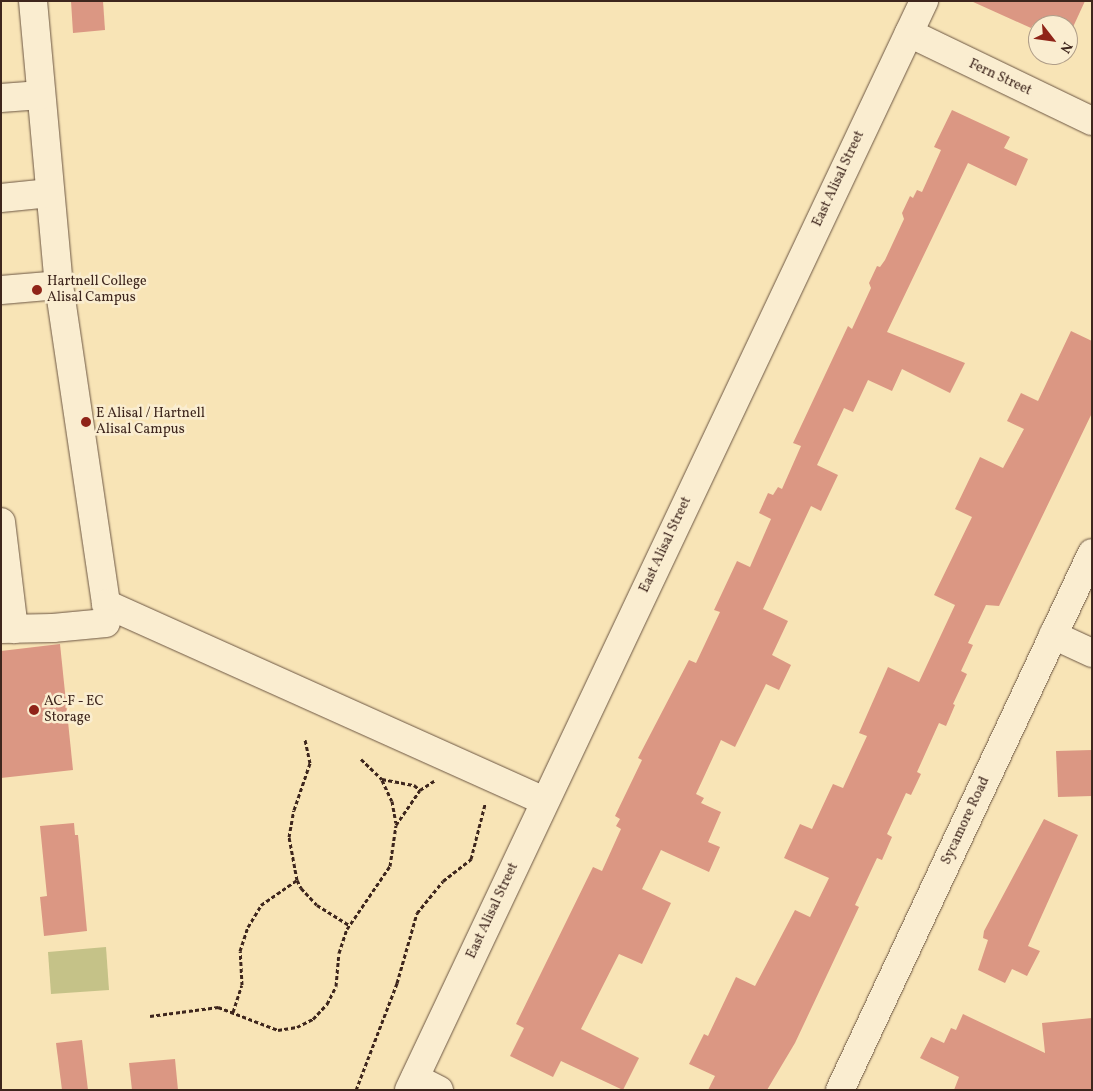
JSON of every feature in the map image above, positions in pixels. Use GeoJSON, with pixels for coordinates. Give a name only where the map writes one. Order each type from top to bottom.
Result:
{"type":"FeatureCollection","features":[{"type":"Feature","properties":{"kind":"street"},"geometry":{"type":"LineString","coordinates":[[33,1],[59,285],[106,604],[544,801]]}},
{"type":"Feature","properties":{"kind":"street","name":"East Alisal Street"},"geometry":{"type":"LineString","coordinates":[[421,1086],[544,801],[924,1]]}},
{"type":"Feature","properties":{"kind":"street","name":"Fern Street"},"geometry":{"type":"LineString","coordinates":[[909,33],[1092,121]]}},
{"type":"Feature","properties":{"kind":"street"},"geometry":{"type":"LineString","coordinates":[[1,98],[41,95]]}},
{"type":"Feature","properties":{"kind":"street"},"geometry":{"type":"LineString","coordinates":[[1,198],[50,193]]}},
{"type":"Feature","properties":{"kind":"street"},"geometry":{"type":"LineString","coordinates":[[2,283],[59,285]]}},
{"type":"Feature","properties":{"kind":"street"},"geometry":{"type":"LineString","coordinates":[[1,522],[8,629],[106,622]]}},
{"type":"Feature","properties":{"kind":"street","name":"Sycamore Road"},"geometry":{"type":"LineString","coordinates":[[840,1090],[1092,553]]}},
{"type":"Feature","properties":{"kind":"street"},"geometry":{"type":"LineString","coordinates":[[1053,635],[1092,653]]}},
{"type":"Feature","properties":{"kind":"path"},"geometry":{"type":"LineString","coordinates":[[305,740],[310,763],[294,810],[289,837],[297,880],[301,888],[317,905],[350,925]]}},
{"type":"Feature","properties":{"kind":"path"},"geometry":{"type":"LineString","coordinates":[[150,1016],[209,1008],[233,1012],[278,1030],[297,1027],[313,1019],[327,1004],[336,986],[339,953],[350,925],[390,866],[396,825],[392,801],[382,779],[361,759]]}},
{"type":"Feature","properties":{"kind":"path"},"geometry":{"type":"LineString","coordinates":[[356,1090],[397,983],[417,913],[443,881],[471,859],[478,771],[434,782],[420,790],[396,825]]}},
{"type":"Feature","properties":{"kind":"path"},"geometry":{"type":"LineString","coordinates":[[382,779],[414,785],[420,790]]}},
{"type":"Feature","properties":{"kind":"path"},"geometry":{"type":"LineString","coordinates":[[233,1012],[242,985],[242,938],[261,905],[297,880]]}},
{"type":"Feature","properties":{"kind":"shaded area"},"geometry":{"type":"Polygon","coordinates":[[[106,947],[109,990],[51,994],[48,952],[106,947]]]}},
{"type":"Feature","properties":{"kind":"building"},"geometry":{"type":"Polygon","coordinates":[[[71,1],[103,1],[105,30],[73,33],[71,1]]]}},
{"type":"Feature","properties":{"kind":"building"},"geometry":{"type":"Polygon","coordinates":[[[971,1],[1085,1],[1078,16],[1028,15],[1028,27],[971,1]]]}},
{"type":"Feature","properties":{"kind":"building"},"geometry":{"type":"Polygon","coordinates":[[[952,110],[1010,137],[1004,148],[1028,159],[1016,186],[968,163],[887,332],[965,363],[950,393],[902,369],[892,391],[868,380],[853,412],[844,408],[817,465],[838,475],[821,511],[811,506],[763,609],[788,621],[772,655],[791,665],[779,690],[766,684],[735,747],[721,740],[696,794],[704,798],[701,803],[721,812],[708,842],[720,847],[709,872],[661,850],[642,889],[671,903],[642,964],[619,954],[581,1029],[639,1058],[623,1090],[561,1061],[553,1077],[510,1056],[524,1028],[516,1024],[593,867],[602,871],[621,829],[616,826],[620,819],[615,816],[642,760],[638,758],[689,660],[696,663],[720,612],[714,610],[737,561],[750,567],[771,519],[759,513],[768,493],[773,495],[778,487],[782,489],[801,446],[793,443],[848,326],[852,329],[871,288],[869,283],[877,266],[880,267],[885,260],[904,219],[902,213],[910,196],[913,198],[917,190],[922,192],[941,150],[934,147],[952,110]]]}},
{"type":"Feature","properties":{"kind":"building"},"geometry":{"type":"Polygon","coordinates":[[[1071,331],[1092,341],[1092,413],[999,606],[986,605],[968,643],[973,645],[961,671],[967,674],[953,704],[955,705],[946,726],[939,723],[917,772],[921,774],[911,795],[906,793],[887,834],[892,837],[882,860],[877,858],[855,905],[859,907],[795,1043],[767,1090],[708,1090],[715,1076],[689,1064],[704,1034],[708,1036],[736,977],[755,986],[795,910],[810,917],[829,878],[784,858],[800,824],[812,829],[833,784],[843,788],[867,736],[859,733],[888,667],[919,682],[955,605],[934,595],[972,517],[955,509],[980,457],[1003,468],[1024,429],[1007,421],[1021,393],[1038,401],[1071,331]]]}},
{"type":"Feature","properties":{"kind":"building","name":"AC-F - EC Storage"},"geometry":{"type":"Polygon","coordinates":[[[60,644],[73,770],[1,778],[1,651],[60,644]]]}},
{"type":"Feature","properties":{"kind":"building"},"geometry":{"type":"Polygon","coordinates":[[[1092,750],[1092,796],[1058,797],[1056,751],[1092,750]]]}},
{"type":"Feature","properties":{"kind":"building"},"geometry":{"type":"Polygon","coordinates":[[[1044,819],[1078,835],[1028,946],[1040,951],[1027,976],[1012,969],[1005,983],[978,970],[988,940],[983,938],[984,931],[1044,819]]]}},
{"type":"Feature","properties":{"kind":"building"},"geometry":{"type":"Polygon","coordinates":[[[74,823],[75,835],[78,835],[87,931],[44,936],[40,897],[47,896],[40,826],[74,823]]]}},
{"type":"Feature","properties":{"kind":"building"},"geometry":{"type":"Polygon","coordinates":[[[963,1014],[1045,1053],[1042,1023],[1092,1018],[1092,1090],[954,1090],[959,1077],[920,1058],[931,1037],[944,1043],[951,1028],[956,1030],[963,1014]]]}},
{"type":"Feature","properties":{"kind":"building"},"geometry":{"type":"Polygon","coordinates":[[[82,1040],[88,1090],[62,1090],[56,1043],[82,1040]]]}},
{"type":"Feature","properties":{"kind":"building"},"geometry":{"type":"Polygon","coordinates":[[[175,1059],[178,1090],[132,1090],[129,1063],[175,1059]]]}},
{"type":"Feature","properties":{"kind":"place","name":"Hartnell College Alisal Campus"},"geometry":{"type":"Point","coordinates":[37,290]}},
{"type":"Feature","properties":{"kind":"place","name":"E Alisal / Hartnell Alisal Campus"},"geometry":{"type":"Point","coordinates":[86,422]}},
{"type":"Feature","properties":{"kind":"place","name":"AC-F - EC Storage"},"geometry":{"type":"Point","coordinates":[34,710]}}]}
